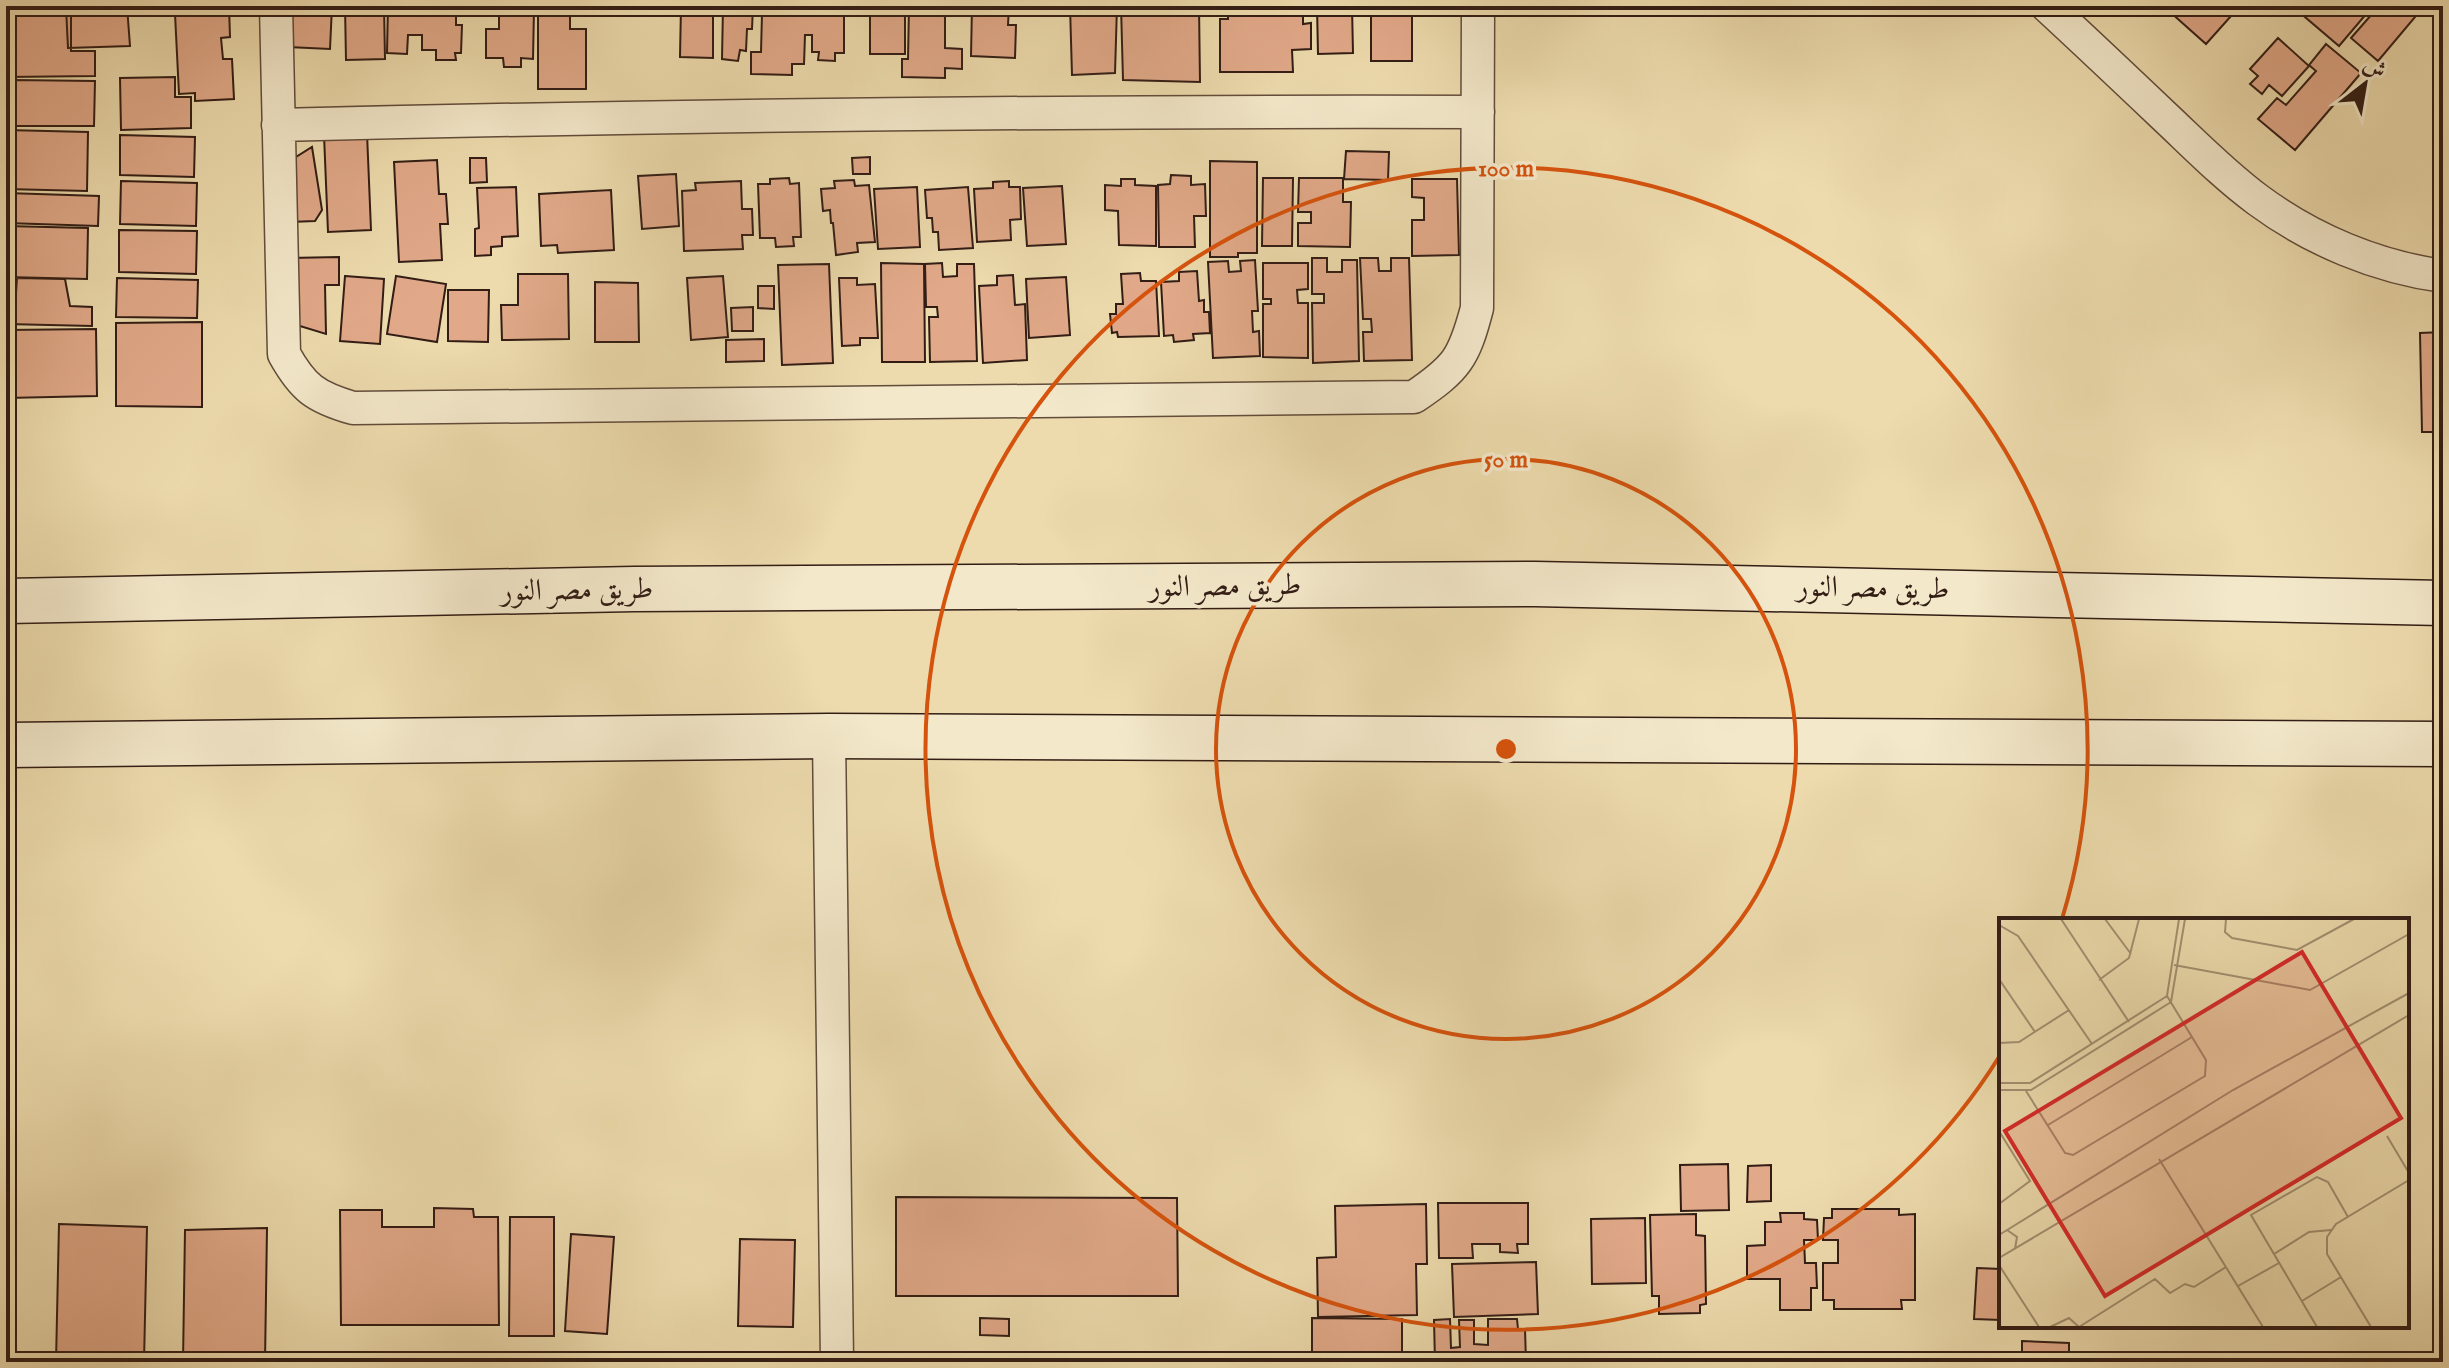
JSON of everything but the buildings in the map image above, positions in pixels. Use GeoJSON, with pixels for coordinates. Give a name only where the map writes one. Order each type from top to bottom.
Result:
{"type":"FeatureCollection","features":[{"type":"Feature","properties":{"kind":"street"},"geometry":{"type":"LineString","coordinates":[[276,6],[284,354],[299,381],[323,400],[353,408],[1414,397],[1445,376],[1467,345],[1477,308],[1478,6]]}},
{"type":"Feature","properties":{"kind":"street"},"geometry":{"type":"LineString","coordinates":[[2047,6],[2259,201],[2309,232],[2362,256],[2418,273],[2443,276]]}},
{"type":"Feature","properties":{"kind":"street"},"geometry":{"type":"LineString","coordinates":[[278,125],[1054,111],[1478,112]]}},
{"type":"Feature","properties":{"kind":"street","name":"طريق مصر النور"},"geometry":{"type":"LineString","coordinates":[[6,601],[634,589],[1550,584],[2443,603]]}},
{"type":"Feature","properties":{"kind":"street"},"geometry":{"type":"LineString","coordinates":[[829,736],[837,1362]]}},
{"type":"Feature","properties":{"kind":"street"},"geometry":{"type":"LineString","coordinates":[[6,745],[829,736],[2443,744]]}}]}
